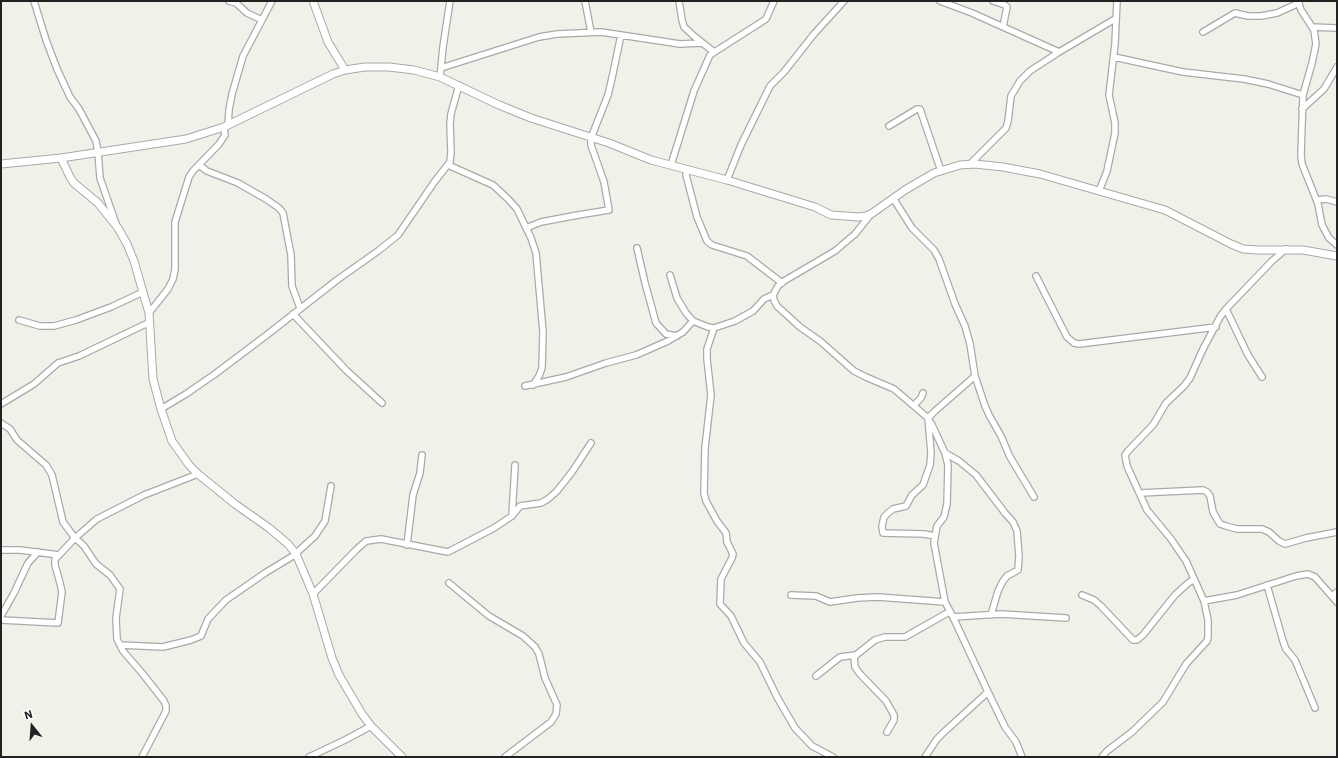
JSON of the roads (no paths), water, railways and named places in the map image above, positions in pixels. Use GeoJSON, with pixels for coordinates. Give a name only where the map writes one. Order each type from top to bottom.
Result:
{"type":"FeatureCollection","features":[{"type":"Feature","properties":{"kind":"street"},"geometry":{"type":"LineString","coordinates":[[34,1],[55,64],[70,97],[79,109],[94,136],[98,152],[100,178],[118,228]]}},
{"type":"Feature","properties":{"kind":"street"},"geometry":{"type":"LineString","coordinates":[[229,1],[236,3],[247,12],[262,20]]}},
{"type":"Feature","properties":{"kind":"street"},"geometry":{"type":"LineString","coordinates":[[148,313],[168,289],[173,279],[175,269],[175,222],[189,177],[225,136],[232,94],[243,56],[272,1]]}},
{"type":"Feature","properties":{"kind":"street"},"geometry":{"type":"LineString","coordinates":[[313,1],[328,42],[345,70]]}},
{"type":"Feature","properties":{"kind":"street"},"geometry":{"type":"LineString","coordinates":[[440,77],[442,47],[450,1]]}},
{"type":"Feature","properties":{"kind":"street"},"geometry":{"type":"LineString","coordinates":[[584,1],[591,32]]}},
{"type":"Feature","properties":{"kind":"street"},"geometry":{"type":"LineString","coordinates":[[680,1],[683,25],[714,52]]}},
{"type":"Feature","properties":{"kind":"street"},"geometry":{"type":"LineString","coordinates":[[671,165],[694,91],[710,56],[766,19],[774,1]]}},
{"type":"Feature","properties":{"kind":"street"},"geometry":{"type":"LineString","coordinates":[[727,180],[741,145],[770,86],[784,72],[814,34],[844,1]]}},
{"type":"Feature","properties":{"kind":"street"},"geometry":{"type":"LineString","coordinates":[[940,1],[1059,52]]}},
{"type":"Feature","properties":{"kind":"street"},"geometry":{"type":"LineString","coordinates":[[993,1],[1007,7],[1003,27]]}},
{"type":"Feature","properties":{"kind":"street"},"geometry":{"type":"LineString","coordinates":[[1100,191],[1107,171],[1115,133],[1115,123],[1109,96],[1114,57],[1117,1]]}},
{"type":"Feature","properties":{"kind":"street"},"geometry":{"type":"LineString","coordinates":[[1203,32],[1235,12],[1248,16],[1261,16],[1277,13],[1299,2],[1316,36],[1315,53],[1303,95],[1302,164],[1317,200],[1322,225],[1329,238],[1337,246]]}},
{"type":"Feature","properties":{"kind":"street"},"geometry":{"type":"LineString","coordinates":[[970,164],[1006,128],[1012,96],[1020,81],[1030,71],[1115,19]]}},
{"type":"Feature","properties":{"kind":"street"},"geometry":{"type":"LineString","coordinates":[[1312,27],[1337,28]]}},
{"type":"Feature","properties":{"kind":"street"},"geometry":{"type":"LineString","coordinates":[[441,68],[539,37],[557,34],[591,32],[680,44],[702,43]]}},
{"type":"Feature","properties":{"kind":"street"},"geometry":{"type":"LineString","coordinates":[[526,228],[541,222],[609,210],[604,182],[591,148],[591,138],[608,95],[621,35]]}},
{"type":"Feature","properties":{"kind":"street"},"geometry":{"type":"LineString","coordinates":[[1114,57],[1183,72],[1268,84],[1303,95]]}},
{"type":"Feature","properties":{"kind":"street"},"geometry":{"type":"LineString","coordinates":[[1,164],[61,158],[186,138],[226,126],[333,74],[345,70],[365,67],[389,67],[414,70],[440,77],[520,114],[609,143],[650,160],[727,180],[812,207],[831,215],[858,217],[871,214]]}},
{"type":"Feature","properties":{"kind":"street"},"geometry":{"type":"LineString","coordinates":[[1302,109],[1324,89],[1337,67]]}},
{"type":"Feature","properties":{"kind":"street"},"geometry":{"type":"LineString","coordinates":[[161,409],[215,374],[398,235],[435,181],[448,165],[451,158],[449,134],[450,119],[459,85]]}},
{"type":"Feature","properties":{"kind":"street"},"geometry":{"type":"LineString","coordinates":[[890,126],[917,109],[920,109],[942,171]]}},
{"type":"Feature","properties":{"kind":"street"},"geometry":{"type":"LineString","coordinates":[[61,158],[74,183],[98,203],[118,228],[134,261],[150,322],[151,367],[153,379],[172,441],[189,465],[198,474],[235,504],[269,528],[288,544],[296,554],[313,594],[335,666],[349,693],[371,726],[402,757]]}},
{"type":"Feature","properties":{"kind":"street"},"geometry":{"type":"LineString","coordinates":[[1022,757],[1016,742],[1005,727],[945,602],[936,554],[935,536],[937,526],[944,516],[947,504],[948,465],[945,453],[928,418],[894,389],[854,371],[820,341],[800,327],[775,303],[773,295],[775,290],[782,283],[835,251],[855,234],[871,214],[893,198],[926,177],[942,171],[970,164],[1003,167],[1040,174],[1165,210],[1243,249],[1303,250],[1337,256]]}},
{"type":"Feature","properties":{"kind":"street"},"geometry":{"type":"LineString","coordinates":[[199,165],[211,173],[243,186],[266,199],[279,208],[283,213],[291,255],[292,286],[300,308]]}},
{"type":"Feature","properties":{"kind":"street"},"geometry":{"type":"LineString","coordinates":[[448,165],[493,185],[508,199],[517,209],[536,253],[543,332],[542,368],[533,385]]}},
{"type":"Feature","properties":{"kind":"street"},"geometry":{"type":"LineString","coordinates":[[687,169],[686,175],[697,217],[707,242],[747,256],[782,283]]}},
{"type":"Feature","properties":{"kind":"street"},"geometry":{"type":"LineString","coordinates":[[893,198],[912,228],[934,250],[939,259],[955,304],[965,326],[970,344],[975,376],[989,415],[1002,436],[1010,457],[1034,497]]}},
{"type":"Feature","properties":{"kind":"street"},"geometry":{"type":"LineString","coordinates":[[1317,200],[1326,199],[1337,202]]}},
{"type":"Feature","properties":{"kind":"street"},"geometry":{"type":"LineString","coordinates":[[637,248],[656,323],[666,334],[677,336]]}},
{"type":"Feature","properties":{"kind":"street"},"geometry":{"type":"LineString","coordinates":[[1102,757],[1107,751],[1132,732],[1158,706],[1186,664],[1207,641],[1209,631],[1204,601],[1186,561],[1147,510],[1127,466],[1125,455],[1153,425],[1166,403],[1184,386],[1190,378],[1220,317],[1226,309],[1272,261],[1286,249]]}},
{"type":"Feature","properties":{"kind":"street"},"geometry":{"type":"LineString","coordinates":[[670,275],[682,307],[693,321],[714,328],[735,321],[748,314],[764,299],[773,295]]}},
{"type":"Feature","properties":{"kind":"street"},"geometry":{"type":"LineString","coordinates":[[1036,276],[1066,337],[1074,343],[1080,344],[1216,327]]}},
{"type":"Feature","properties":{"kind":"street"},"geometry":{"type":"LineString","coordinates":[[20,320],[40,326],[54,326],[76,320],[111,307],[143,292]]}},
{"type":"Feature","properties":{"kind":"street"},"geometry":{"type":"LineString","coordinates":[[1226,309],[1248,355],[1262,377]]}},
{"type":"Feature","properties":{"kind":"street"},"geometry":{"type":"LineString","coordinates":[[294,314],[346,370],[382,403]]}},
{"type":"Feature","properties":{"kind":"street"},"geometry":{"type":"LineString","coordinates":[[525,386],[566,377],[606,363],[636,356],[677,336],[693,321]]}},
{"type":"Feature","properties":{"kind":"street"},"geometry":{"type":"LineString","coordinates":[[1,404],[34,384],[58,363],[79,356],[150,322]]}},
{"type":"Feature","properties":{"kind":"street"},"geometry":{"type":"LineString","coordinates":[[714,328],[707,349],[711,399],[705,448],[704,493],[706,501],[717,521],[726,533],[733,554],[721,579],[720,604],[731,616],[744,643],[760,662],[777,697],[795,728],[812,746],[833,757]]}},
{"type":"Feature","properties":{"kind":"street"},"geometry":{"type":"LineString","coordinates":[[935,536],[883,532],[882,526],[884,517],[893,509],[906,506],[912,495],[923,485],[930,465],[931,453],[928,418],[934,411],[975,376]]}},
{"type":"Feature","properties":{"kind":"street"},"geometry":{"type":"LineString","coordinates":[[914,405],[921,398],[923,393]]}},
{"type":"Feature","properties":{"kind":"street"},"geometry":{"type":"LineString","coordinates":[[1,423],[10,429],[17,440],[42,462],[50,472],[63,522],[75,538],[84,546],[100,568],[110,575],[120,589],[115,628],[117,639],[123,651],[160,696],[166,706],[166,711],[142,757]]}},
{"type":"Feature","properties":{"kind":"street"},"geometry":{"type":"LineString","coordinates":[[313,594],[366,541],[381,539],[448,552],[494,528],[512,516],[520,506],[541,503],[557,491],[572,472],[591,443]]}},
{"type":"Feature","properties":{"kind":"street"},"geometry":{"type":"LineString","coordinates":[[945,453],[976,475],[1013,522],[1017,531],[1019,556],[1018,570],[1003,580],[990,615]]}},
{"type":"Feature","properties":{"kind":"street"},"geometry":{"type":"LineString","coordinates":[[407,545],[414,495],[420,473],[422,455]]}},
{"type":"Feature","properties":{"kind":"street"},"geometry":{"type":"LineString","coordinates":[[512,516],[515,465]]}},
{"type":"Feature","properties":{"kind":"street"},"geometry":{"type":"LineString","coordinates":[[1,620],[58,623],[62,592],[55,569],[55,562],[59,555],[75,538],[97,519],[132,501],[198,474]]}},
{"type":"Feature","properties":{"kind":"street"},"geometry":{"type":"LineString","coordinates":[[120,645],[163,647],[201,636],[208,619],[226,600],[264,573],[296,554],[314,536],[325,521],[331,486]]}},
{"type":"Feature","properties":{"kind":"street"},"geometry":{"type":"LineString","coordinates":[[1140,493],[1203,490],[1208,492],[1213,512],[1220,524],[1237,529],[1262,529],[1269,532],[1285,544],[1337,532]]}},
{"type":"Feature","properties":{"kind":"street"},"geometry":{"type":"LineString","coordinates":[[1,550],[59,555]]}},
{"type":"Feature","properties":{"kind":"street"},"geometry":{"type":"LineString","coordinates":[[1,616],[28,563],[38,552]]}},
{"type":"Feature","properties":{"kind":"street"},"geometry":{"type":"LineString","coordinates":[[1204,601],[1237,595],[1296,576],[1308,574],[1315,577],[1335,594],[1337,602]]}},
{"type":"Feature","properties":{"kind":"street"},"geometry":{"type":"LineString","coordinates":[[1082,595],[1094,600],[1102,606],[1133,640],[1137,640],[1143,635],[1175,595],[1194,579]]}},
{"type":"Feature","properties":{"kind":"street"},"geometry":{"type":"LineString","coordinates":[[449,583],[489,616],[523,636],[535,647],[539,654],[545,678],[557,704],[556,714],[551,722],[505,757]]}},
{"type":"Feature","properties":{"kind":"street"},"geometry":{"type":"LineString","coordinates":[[1268,585],[1286,650],[1295,660],[1315,708]]}},
{"type":"Feature","properties":{"kind":"street"},"geometry":{"type":"LineString","coordinates":[[791,595],[816,596],[830,602],[878,597],[945,602]]}},
{"type":"Feature","properties":{"kind":"street"},"geometry":{"type":"LineString","coordinates":[[816,676],[840,657],[856,655],[878,638],[905,637],[949,612]]}},
{"type":"Feature","properties":{"kind":"street"},"geometry":{"type":"LineString","coordinates":[[953,617],[1023,614],[1066,618]]}},
{"type":"Feature","properties":{"kind":"street"},"geometry":{"type":"LineString","coordinates":[[856,655],[854,661],[855,667],[886,701],[894,715],[894,720],[887,732]]}},
{"type":"Feature","properties":{"kind":"street"},"geometry":{"type":"LineString","coordinates":[[925,757],[937,739],[947,728],[988,692]]}},
{"type":"Feature","properties":{"kind":"street"},"geometry":{"type":"LineString","coordinates":[[309,757],[371,726]]}}]}
